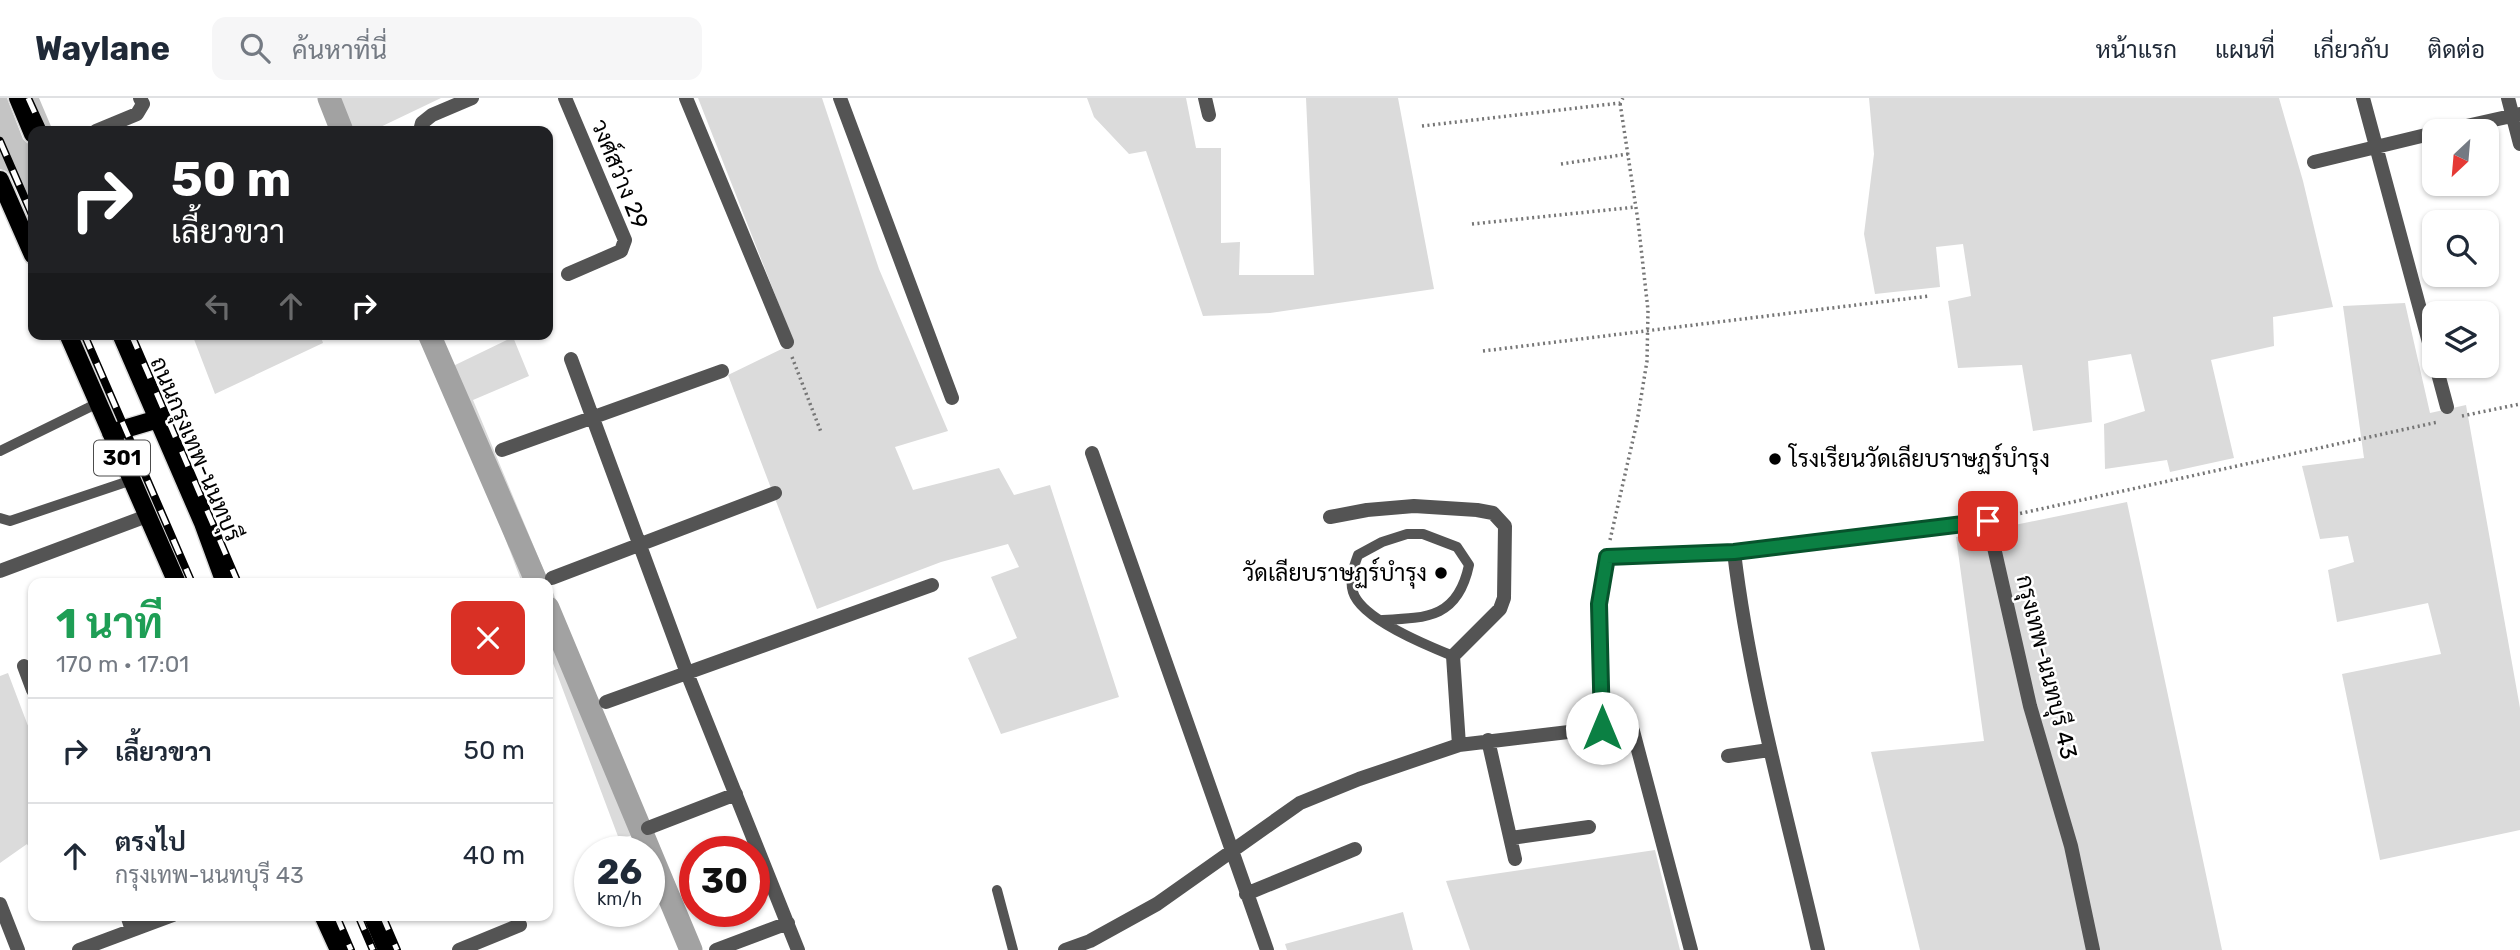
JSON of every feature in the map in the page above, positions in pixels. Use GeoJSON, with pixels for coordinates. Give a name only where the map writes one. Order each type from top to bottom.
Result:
{"type":"FeatureCollection","features":[{"type":"Feature","properties":{"kind":"main road"},"geometry":{"type":"LineString","coordinates":[[18,98],[30,126]]}},
{"type":"Feature","properties":{"kind":"main road"},"geometry":{"type":"LineString","coordinates":[[0,180],[28,244]]}},
{"type":"Feature","properties":{"kind":"main road","name":"301"},"geometry":{"type":"LineString","coordinates":[[71,340],[175,578]]}},
{"type":"Feature","properties":{"kind":"main road","name":"ถนนกรุงเทพ-นนทบุรี"},"geometry":{"type":"LineString","coordinates":[[124,340],[203,523],[223,578]]}},
{"type":"Feature","properties":{"kind":"main road"},"geometry":{"type":"LineString","coordinates":[[111,433],[158,419]]}},
{"type":"Feature","properties":{"kind":"main road"},"geometry":{"type":"LineString","coordinates":[[326,921],[339,950]]}},
{"type":"Feature","properties":{"kind":"main road"},"geometry":{"type":"LineString","coordinates":[[375,921],[387,950]]}},
{"type":"Feature","properties":{"kind":"street"},"geometry":{"type":"LineString","coordinates":[[108,126],[137,114],[143,104],[140,98]]}},
{"type":"Feature","properties":{"kind":"street"},"geometry":{"type":"LineString","coordinates":[[421,126],[432,116],[472,98]]}},
{"type":"Feature","properties":{"kind":"street","name":"วงศ์สว่าง 29"},"geometry":{"type":"LineString","coordinates":[[565,98],[625,240],[621,251],[568,274]]}},
{"type":"Feature","properties":{"kind":"street"},"geometry":{"type":"LineString","coordinates":[[686,98],[787,342]]}},
{"type":"Feature","properties":{"kind":"street"},"geometry":{"type":"LineString","coordinates":[[840,98],[952,398]]}},
{"type":"Feature","properties":{"kind":"street"},"geometry":{"type":"LineString","coordinates":[[1205,98],[1209,115]]}},
{"type":"Feature","properties":{"kind":"street"},"geometry":{"type":"LineString","coordinates":[[2363,98],[2422,316]]}},
{"type":"Feature","properties":{"kind":"street"},"geometry":{"type":"LineString","coordinates":[[2508,98],[2516,115],[2520,145]]}},
{"type":"Feature","properties":{"kind":"street"},"geometry":{"type":"LineString","coordinates":[[2498,119],[2516,115]]}},
{"type":"Feature","properties":{"kind":"street"},"geometry":{"type":"LineString","coordinates":[[2314,162],[2422,137]]}},
{"type":"Feature","properties":{"kind":"street"},"geometry":{"type":"LineString","coordinates":[[571,359],[687,673],[798,950]]}},
{"type":"Feature","properties":{"kind":"street"},"geometry":{"type":"LineString","coordinates":[[502,450],[722,371]]}},
{"type":"Feature","properties":{"kind":"street"},"geometry":{"type":"LineString","coordinates":[[2439,378],[2449,413]]}},
{"type":"Feature","properties":{"kind":"street"},"geometry":{"type":"LineString","coordinates":[[1092,453],[1267,950]]}},
{"type":"Feature","properties":{"kind":"street"},"geometry":{"type":"LineString","coordinates":[[553,579],[775,493]]}},
{"type":"Feature","properties":{"kind":"street"},"geometry":{"type":"LineString","coordinates":[[1330,517],[1367,510],[1414,506],[1493,513],[1505,526],[1504,598],[1500,609],[1453,656],[1459,745]]}},
{"type":"Feature","properties":{"kind":"street"},"geometry":{"type":"LineString","coordinates":[[0,571],[147,516]]}},
{"type":"Feature","properties":{"kind":"street"},"geometry":{"type":"LineString","coordinates":[[1602,728],[1599,604],[1607,557],[1734,552],[1988,521]]}},
{"type":"Feature","properties":{"kind":"street","name":"กรุงเทพ-นนทบุรี 43"},"geometry":{"type":"LineString","coordinates":[[1988,521],[2030,706],[2071,846],[2093,950]]}},
{"type":"Feature","properties":{"kind":"street"},"geometry":{"type":"LineString","coordinates":[[1734,552],[1769,750],[1818,950]]}},
{"type":"Feature","properties":{"kind":"street"},"geometry":{"type":"LineString","coordinates":[[606,702],[932,585]]}},
{"type":"Feature","properties":{"kind":"street"},"geometry":{"type":"LineString","coordinates":[[24,666],[28,677]]}},
{"type":"Feature","properties":{"kind":"street"},"geometry":{"type":"LineString","coordinates":[[1065,950],[1092,945],[1157,904],[1300,803],[1359,779],[1459,745],[1628,725],[1633,731],[1691,950]]}},
{"type":"Feature","properties":{"kind":"street"},"geometry":{"type":"LineString","coordinates":[[1489,740],[1515,859]]}},
{"type":"Feature","properties":{"kind":"street"},"geometry":{"type":"LineString","coordinates":[[1728,756],[1769,750]]}},
{"type":"Feature","properties":{"kind":"street"},"geometry":{"type":"LineString","coordinates":[[648,828],[736,794]]}},
{"type":"Feature","properties":{"kind":"street"},"geometry":{"type":"LineString","coordinates":[[1511,838],[1589,827]]}},
{"type":"Feature","properties":{"kind":"street"},"geometry":{"type":"LineString","coordinates":[[1246,894],[1355,849]]}},
{"type":"Feature","properties":{"kind":"street"},"geometry":{"type":"LineString","coordinates":[[0,904],[18,950]]}},
{"type":"Feature","properties":{"kind":"street"},"geometry":{"type":"LineString","coordinates":[[129,921],[132,930]]}},
{"type":"Feature","properties":{"kind":"street"},"geometry":{"type":"LineString","coordinates":[[79,950],[157,921]]}},
{"type":"Feature","properties":{"kind":"street"},"geometry":{"type":"LineString","coordinates":[[716,950],[788,923]]}},
{"type":"Feature","properties":{"kind":"street"},"geometry":{"type":"LineString","coordinates":[[459,950],[520,925]]}},
{"type":"Feature","properties":{"kind":"lane"},"geometry":{"type":"LineString","coordinates":[[0,451],[98,403]]}},
{"type":"Feature","properties":{"kind":"lane"},"geometry":{"type":"LineString","coordinates":[[0,518],[10,521],[132,480]]}},
{"type":"Feature","properties":{"kind":"lane"},"geometry":{"type":"LineString","coordinates":[[1382,620],[1424,618],[1446,607],[1455,599],[1466,579],[1469,565],[1457,547],[1423,534],[1407,534],[1382,542],[1358,555],[1352,575],[1353,593],[1360,606],[1412,640],[1453,656]]}},
{"type":"Feature","properties":{"kind":"lane"},"geometry":{"type":"LineString","coordinates":[[997,890],[1013,950]]}},
{"type":"Feature","properties":{"kind":"path"},"geometry":{"type":"LineString","coordinates":[[1607,557],[1637,422],[1647,360],[1648,310],[1620,103],[1623,98]]}},
{"type":"Feature","properties":{"kind":"path"},"geometry":{"type":"LineString","coordinates":[[1422,126],[1620,103]]}},
{"type":"Feature","properties":{"kind":"path"},"geometry":{"type":"LineString","coordinates":[[1560,164],[1628,154]]}},
{"type":"Feature","properties":{"kind":"path"},"geometry":{"type":"LineString","coordinates":[[1472,224],[1636,207]]}},
{"type":"Feature","properties":{"kind":"path"},"geometry":{"type":"LineString","coordinates":[[1483,351],[1929,296]]}},
{"type":"Feature","properties":{"kind":"path"},"geometry":{"type":"LineString","coordinates":[[787,342],[821,432]]}},
{"type":"Feature","properties":{"kind":"path"},"geometry":{"type":"LineString","coordinates":[[2449,413],[2520,404]]}},
{"type":"Feature","properties":{"kind":"path"},"geometry":{"type":"LineString","coordinates":[[1988,521],[2438,422]]}},
{"type":"Feature","properties":{"kind":"shaded area"},"geometry":{"type":"Polygon","coordinates":[[[319,98],[441,98],[382,126],[330,126],[319,98]]]}},
{"type":"Feature","properties":{"kind":"shaded area"},"geometry":{"type":"Polygon","coordinates":[[[698,98],[822,98],[879,269],[948,431],[895,447],[913,490],[999,468],[1014,495],[1050,485],[1119,697],[1001,734],[968,658],[1017,638],[991,577],[1019,567],[1008,544],[941,562],[817,609],[728,375],[794,343],[698,98]]]}},
{"type":"Feature","properties":{"kind":"shaded area"},"geometry":{"type":"Polygon","coordinates":[[[1087,98],[1186,98],[1196,148],[1221,148],[1221,243],[1240,242],[1239,275],[1314,275],[1306,98],[1398,98],[1434,289],[1270,313],[1203,316],[1146,151],[1129,154],[1094,117],[1087,98]]]}},
{"type":"Feature","properties":{"kind":"shaded area"},"geometry":{"type":"Polygon","coordinates":[[[1869,98],[2279,98],[2303,181],[2333,307],[2273,317],[2274,346],[2211,360],[2234,458],[2170,472],[2167,460],[2105,469],[2104,424],[2145,411],[2131,354],[2088,361],[2092,422],[2033,431],[2022,365],[1958,368],[1948,301],[1971,296],[1963,244],[1936,247],[1940,287],[1875,294],[1864,234],[1874,154],[1869,98]]]}},
{"type":"Feature","properties":{"kind":"shaded area"},"geometry":{"type":"Polygon","coordinates":[[[2405,303],[2430,413],[2466,405],[2520,708],[2520,830],[2380,860],[2342,674],[2441,654],[2428,603],[2337,622],[2328,570],[2354,562],[2348,536],[2320,539],[2302,466],[2364,458],[2343,306],[2405,303]]]}},
{"type":"Feature","properties":{"kind":"shaded area"},"geometry":{"type":"Polygon","coordinates":[[[194,340],[322,340],[323,343],[215,394],[194,340]]]}},
{"type":"Feature","properties":{"kind":"shaded area"},"geometry":{"type":"Polygon","coordinates":[[[422,340],[440,340],[451,367],[507,340],[514,340],[529,376],[473,400],[547,578],[520,578],[496,514],[422,340]]]}},
{"type":"Feature","properties":{"kind":"shaded area"},"geometry":{"type":"Polygon","coordinates":[[[2127,502],[2222,950],[1920,950],[1871,752],[1984,741],[1956,537],[2127,502]]]}},
{"type":"Feature","properties":{"kind":"shaded area"},"geometry":{"type":"Polygon","coordinates":[[[553,593],[645,814],[633,835],[618,836],[553,663],[553,593]]]}},
{"type":"Feature","properties":{"kind":"shaded area"},"geometry":{"type":"Polygon","coordinates":[[[8,673],[28,726],[28,846],[0,863],[0,676],[8,673]]]}},
{"type":"Feature","properties":{"kind":"shaded area"},"geometry":{"type":"Polygon","coordinates":[[[1655,850],[1680,950],[1470,950],[1446,881],[1655,850]]]}},
{"type":"Feature","properties":{"kind":"shaded area"},"geometry":{"type":"Polygon","coordinates":[[[1403,912],[1413,950],[1287,950],[1285,944],[1403,912]]]}},
{"type":"Feature","properties":{"kind":"building"},"geometry":{"type":"Polygon","coordinates":[[[0,98],[7,98],[23,139],[28,143],[28,216],[10,175],[0,169],[0,98]]]}},
{"type":"Feature","properties":{"kind":"building"},"geometry":{"type":"Polygon","coordinates":[[[30,98],[39,98],[51,126],[42,126],[30,98]]]}},
{"type":"Feature","properties":{"kind":"waterway"},"geometry":{"type":"LineString","coordinates":[[329,98],[340,126]]}},
{"type":"Feature","properties":{"kind":"waterway"},"geometry":{"type":"LineString","coordinates":[[432,340],[535,578]]}},
{"type":"Feature","properties":{"kind":"waterway"},"geometry":{"type":"LineString","coordinates":[[553,620],[691,950]]}},
{"type":"Feature","properties":{"kind":"railway"},"geometry":{"type":"LineString","coordinates":[[28,98],[41,126]]}},
{"type":"Feature","properties":{"kind":"railway"},"geometry":{"type":"LineString","coordinates":[[0,141],[28,205]]}},
{"type":"Feature","properties":{"kind":"railway"},"geometry":{"type":"LineString","coordinates":[[87,340],[190,578]]}},
{"type":"Feature","properties":{"kind":"railway"},"geometry":{"type":"LineString","coordinates":[[134,340],[236,578]]}},
{"type":"Feature","properties":{"kind":"railway"},"geometry":{"type":"LineString","coordinates":[[339,921],[351,950]]}},
{"type":"Feature","properties":{"kind":"railway"},"geometry":{"type":"LineString","coordinates":[[361,921],[373,950]]}},
{"type":"Feature","properties":{"kind":"railway"},"geometry":{"type":"LineString","coordinates":[[385,921],[397,950]]}},
{"type":"Feature","properties":{"kind":"place","name":"โรงเรียนวัดเลียบราษฏร์บำรุง"},"geometry":{"type":"Point","coordinates":[1775,459]}},
{"type":"Feature","properties":{"kind":"place","name":"วัดเลียบราษฏร์บำรุง"},"geometry":{"type":"Point","coordinates":[1441,573]}},
{"type":"Feature","properties":{"kind":"route"},"geometry":{"type":"LineString","coordinates":[[1602,728],[1599,604],[1607,557],[1734,552],[1988,521]]}}]}
